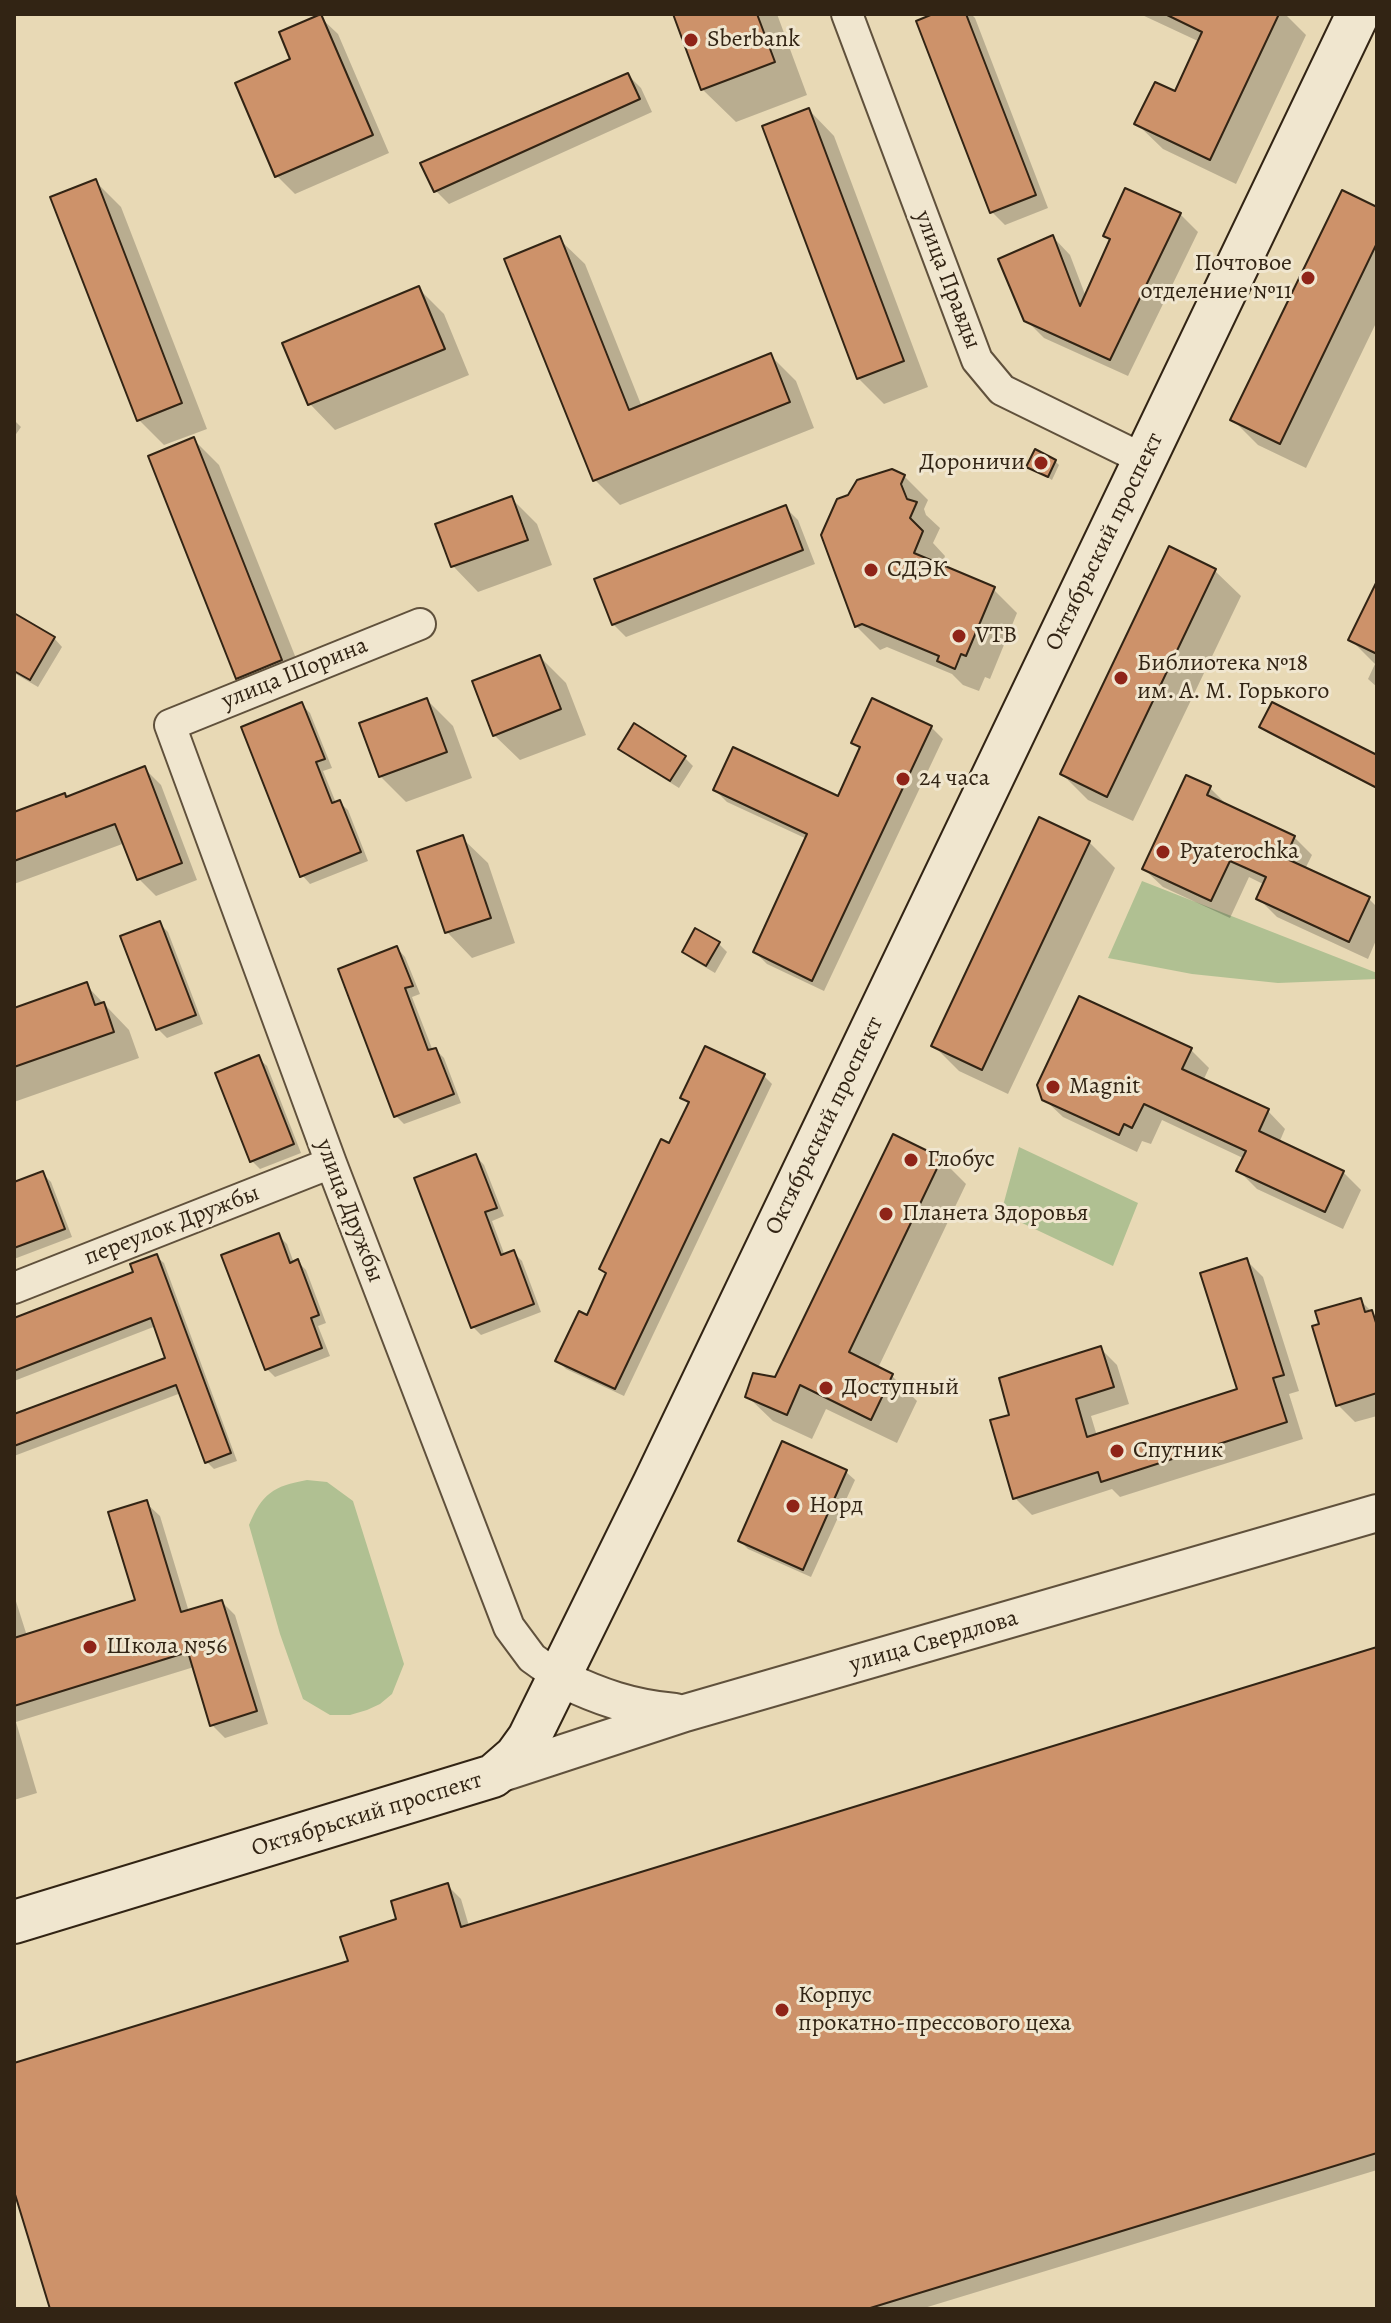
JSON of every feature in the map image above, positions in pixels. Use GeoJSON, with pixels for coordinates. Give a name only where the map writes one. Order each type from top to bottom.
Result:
{"type":"FeatureCollection","features":[{"type":"Feature","properties":{"kind":"main road","name":"Октябрьский проспект"},"geometry":{"type":"LineString","coordinates":[[14,1922],[493,1776],[516,1756],[529,1738],[1358,14]]}},
{"type":"Feature","properties":{"kind":"street","name":"улица Правды"},"geometry":{"type":"LineString","coordinates":[[847,14],[977,360],[1002,390],[1145,460]]}},
{"type":"Feature","properties":{"kind":"street","name":"улица Шорина"},"geometry":{"type":"LineString","coordinates":[[170,725],[420,624]]}},
{"type":"Feature","properties":{"kind":"street","name":"улица Дружбы"},"geometry":{"type":"LineString","coordinates":[[170,725],[331,1163],[509,1627],[532,1658],[560,1678]]}},
{"type":"Feature","properties":{"kind":"street","name":"переулок Дружбы"},"geometry":{"type":"LineString","coordinates":[[14,1288],[331,1163]]}},
{"type":"Feature","properties":{"kind":"street","name":"улица Свердлова"},"geometry":{"type":"LineString","coordinates":[[493,1776],[685,1713],[1377,1513]]}},
{"type":"Feature","properties":{"kind":"street"},"geometry":{"type":"LineString","coordinates":[[560,1678],[607,1700],[640,1709],[685,1713]]}},
{"type":"Feature","properties":{"kind":"green space"},"geometry":{"type":"Polygon","coordinates":[[[1142,881],[1377,973],[1377,979],[1278,983],[1192,974],[1108,958],[1142,881]]]}},
{"type":"Feature","properties":{"kind":"green space"},"geometry":{"type":"Polygon","coordinates":[[[1019,1147],[1138,1203],[1113,1266],[1001,1213],[1019,1147]]]}},
{"type":"Feature","properties":{"kind":"green space"},"geometry":{"type":"Polygon","coordinates":[[[307,1480],[327,1482],[353,1501],[404,1664],[392,1694],[380,1704],[350,1715],[330,1715],[303,1699],[280,1634],[249,1525],[270,1493],[285,1485],[307,1480]]]}},
{"type":"Feature","properties":{"kind":"building"},"geometry":{"type":"Polygon","coordinates":[[[321,14],[373,135],[275,177],[235,83],[290,59],[279,32],[321,14]]]}},
{"type":"Feature","properties":{"kind":"building"},"geometry":{"type":"Polygon","coordinates":[[[673,14],[757,14],[775,62],[701,90],[673,14]]]}},
{"type":"Feature","properties":{"kind":"building"},"geometry":{"type":"Polygon","coordinates":[[[933,14],[966,14],[1036,195],[990,213],[916,21],[933,14]]]}},
{"type":"Feature","properties":{"kind":"building"},"geometry":{"type":"Polygon","coordinates":[[[1165,14],[1279,14],[1210,160],[1134,124],[1155,82],[1175,91],[1202,32],[1165,14]]]}},
{"type":"Feature","properties":{"kind":"building"},"geometry":{"type":"Polygon","coordinates":[[[628,73],[640,99],[434,192],[420,163],[628,73]]]}},
{"type":"Feature","properties":{"kind":"building"},"geometry":{"type":"Polygon","coordinates":[[[809,108],[904,361],[857,379],[762,126],[809,108]]]}},
{"type":"Feature","properties":{"kind":"building"},"geometry":{"type":"Polygon","coordinates":[[[96,179],[182,403],[137,421],[50,197],[96,179]]]}},
{"type":"Feature","properties":{"kind":"building"},"geometry":{"type":"Polygon","coordinates":[[[1125,188],[1181,213],[1110,360],[1024,321],[998,259],[1053,235],[1080,306],[1110,239],[1103,236],[1125,188]]]}},
{"type":"Feature","properties":{"kind":"building"},"geometry":{"type":"Polygon","coordinates":[[[1342,190],[1377,207],[1377,243],[1280,444],[1230,420],[1342,190]]]}},
{"type":"Feature","properties":{"kind":"building"},"geometry":{"type":"Polygon","coordinates":[[[560,236],[629,410],[771,353],[790,402],[593,481],[504,259],[560,236]]]}},
{"type":"Feature","properties":{"kind":"building"},"geometry":{"type":"Polygon","coordinates":[[[419,286],[445,349],[308,405],[282,343],[419,286]]]}},
{"type":"Feature","properties":{"kind":"building"},"geometry":{"type":"Polygon","coordinates":[[[194,437],[282,660],[236,679],[148,456],[194,437]]]}},
{"type":"Feature","properties":{"kind":"building","name":"Дороничи"},"geometry":{"type":"Polygon","coordinates":[[[1035,449],[1056,460],[1048,477],[1026,467],[1035,449]]]}},
{"type":"Feature","properties":{"kind":"building"},"geometry":{"type":"Polygon","coordinates":[[[892,469],[905,475],[901,484],[907,499],[917,502],[910,518],[923,531],[914,553],[995,587],[966,656],[961,654],[955,669],[937,661],[939,656],[862,624],[855,627],[821,535],[837,499],[848,495],[857,480],[892,469]]]}},
{"type":"Feature","properties":{"kind":"building"},"geometry":{"type":"Polygon","coordinates":[[[512,496],[528,540],[451,567],[435,524],[512,496]]]}},
{"type":"Feature","properties":{"kind":"building"},"geometry":{"type":"Polygon","coordinates":[[[786,505],[803,550],[612,625],[594,579],[786,505]]]}},
{"type":"Feature","properties":{"kind":"building"},"geometry":{"type":"Polygon","coordinates":[[[1169,546],[1216,569],[1107,797],[1060,774],[1169,546]]]}},
{"type":"Feature","properties":{"kind":"building"},"geometry":{"type":"Polygon","coordinates":[[[1377,581],[1377,654],[1348,640],[1377,581]]]}},
{"type":"Feature","properties":{"kind":"building"},"geometry":{"type":"Polygon","coordinates":[[[14,613],[55,637],[30,680],[14,671],[14,613]]]}},
{"type":"Feature","properties":{"kind":"building"},"geometry":{"type":"Polygon","coordinates":[[[540,655],[561,709],[493,736],[472,681],[540,655]]]}},
{"type":"Feature","properties":{"kind":"building"},"geometry":{"type":"Polygon","coordinates":[[[427,698],[447,752],[379,777],[359,723],[427,698]]]}},
{"type":"Feature","properties":{"kind":"building"},"geometry":{"type":"Polygon","coordinates":[[[872,698],[932,726],[812,981],[753,952],[807,834],[713,790],[733,747],[838,796],[860,747],[851,743],[872,698]]]}},
{"type":"Feature","properties":{"kind":"building"},"geometry":{"type":"Polygon","coordinates":[[[302,702],[325,759],[316,762],[332,803],[340,800],[361,852],[300,877],[241,727],[302,702]]]}},
{"type":"Feature","properties":{"kind":"building"},"geometry":{"type":"Polygon","coordinates":[[[1272,702],[1377,755],[1377,788],[1259,727],[1272,702]]]}},
{"type":"Feature","properties":{"kind":"building"},"geometry":{"type":"Polygon","coordinates":[[[634,723],[686,756],[670,781],[618,749],[634,723]]]}},
{"type":"Feature","properties":{"kind":"building"},"geometry":{"type":"Polygon","coordinates":[[[145,766],[182,863],[137,880],[115,824],[14,861],[14,812],[65,793],[66,797],[145,766]]]}},
{"type":"Feature","properties":{"kind":"building"},"geometry":{"type":"Polygon","coordinates":[[[1186,775],[1211,786],[1207,795],[1295,836],[1285,858],[1370,897],[1349,942],[1256,899],[1266,877],[1230,861],[1211,901],[1142,869],[1186,775]]]}},
{"type":"Feature","properties":{"kind":"building"},"geometry":{"type":"Polygon","coordinates":[[[1039,817],[1090,841],[982,1070],[931,1046],[1039,817]]]}},
{"type":"Feature","properties":{"kind":"building"},"geometry":{"type":"Polygon","coordinates":[[[463,835],[491,918],[445,933],[417,851],[463,835]]]}},
{"type":"Feature","properties":{"kind":"building"},"geometry":{"type":"Polygon","coordinates":[[[160,921],[196,1015],[156,1030],[120,936],[160,921]]]}},
{"type":"Feature","properties":{"kind":"building"},"geometry":{"type":"Polygon","coordinates":[[[695,928],[720,942],[706,966],[682,952],[695,928]]]}},
{"type":"Feature","properties":{"kind":"building"},"geometry":{"type":"Polygon","coordinates":[[[397,946],[413,986],[405,988],[428,1050],[436,1048],[454,1094],[394,1117],[338,969],[397,946]]]}},
{"type":"Feature","properties":{"kind":"building"},"geometry":{"type":"Polygon","coordinates":[[[87,982],[95,1005],[104,1002],[114,1032],[14,1067],[14,1008],[87,982]]]}},
{"type":"Feature","properties":{"kind":"building"},"geometry":{"type":"Polygon","coordinates":[[[1079,996],[1192,1048],[1182,1069],[1269,1109],[1259,1131],[1344,1171],[1325,1212],[1236,1171],[1246,1151],[1144,1104],[1132,1128],[1124,1124],[1119,1135],[1042,1100],[1037,1085],[1079,996]]]}},
{"type":"Feature","properties":{"kind":"building"},"geometry":{"type":"Polygon","coordinates":[[[705,1046],[765,1074],[615,1389],[555,1361],[579,1311],[587,1315],[606,1273],[599,1269],[661,1139],[669,1143],[689,1102],[680,1098],[705,1046]]]}},
{"type":"Feature","properties":{"kind":"building"},"geometry":{"type":"Polygon","coordinates":[[[259,1055],[294,1144],[250,1162],[215,1073],[259,1055]]]}},
{"type":"Feature","properties":{"kind":"building"},"geometry":{"type":"Polygon","coordinates":[[[893,1134],[942,1158],[849,1352],[893,1374],[871,1420],[800,1385],[787,1415],[745,1397],[753,1373],[775,1377],[893,1134]]]}},
{"type":"Feature","properties":{"kind":"building"},"geometry":{"type":"Polygon","coordinates":[[[476,1154],[497,1208],[485,1212],[501,1255],[514,1250],[534,1304],[471,1328],[414,1178],[476,1154]]]}},
{"type":"Feature","properties":{"kind":"building"},"geometry":{"type":"Polygon","coordinates":[[[43,1171],[65,1229],[14,1248],[14,1182],[43,1171]]]}},
{"type":"Feature","properties":{"kind":"building"},"geometry":{"type":"Polygon","coordinates":[[[279,1233],[290,1263],[298,1259],[319,1315],[311,1318],[322,1348],[265,1370],[221,1255],[279,1233]]]}},
{"type":"Feature","properties":{"kind":"building"},"geometry":{"type":"Polygon","coordinates":[[[157,1254],[231,1453],[205,1463],[176,1385],[14,1446],[14,1414],[165,1358],[151,1318],[14,1371],[14,1318],[133,1272],[130,1264],[157,1254]]]}},
{"type":"Feature","properties":{"kind":"building"},"geometry":{"type":"Polygon","coordinates":[[[1247,1258],[1284,1375],[1273,1378],[1287,1422],[1101,1482],[1098,1472],[1013,1499],[990,1420],[1009,1415],[999,1378],[1101,1346],[1114,1387],[1076,1399],[1087,1437],[1237,1389],[1200,1273],[1247,1258]]]}},
{"type":"Feature","properties":{"kind":"building"},"geometry":{"type":"Polygon","coordinates":[[[1361,1298],[1365,1312],[1372,1310],[1377,1326],[1377,1393],[1336,1406],[1312,1326],[1319,1324],[1315,1311],[1361,1298]]]}},
{"type":"Feature","properties":{"kind":"building","name":"Норд"},"geometry":{"type":"Polygon","coordinates":[[[782,1441],[847,1470],[803,1570],[738,1541],[782,1441]]]}},
{"type":"Feature","properties":{"kind":"building"},"geometry":{"type":"Polygon","coordinates":[[[147,1500],[181,1612],[222,1600],[257,1711],[210,1726],[188,1652],[14,1706],[14,1638],[135,1600],[108,1512],[147,1500]]]}},
{"type":"Feature","properties":{"kind":"building","name":"Корпус прокатно-прессового цеха"},"geometry":{"type":"Polygon","coordinates":[[[1377,1647],[1377,2153],[867,2309],[50,2309],[14,2191],[14,2063],[348,1961],[340,1937],[396,1919],[391,1901],[448,1883],[461,1927],[1377,1647]]]}},
{"type":"Feature","properties":{"kind":"place","name":"Sberbank"},"geometry":{"type":"Point","coordinates":[691,40]}},
{"type":"Feature","properties":{"kind":"place","name":"Почтовое отделение №11"},"geometry":{"type":"Point","coordinates":[1308,278]}},
{"type":"Feature","properties":{"kind":"place","name":"Дороничи"},"geometry":{"type":"Point","coordinates":[1041,463]}},
{"type":"Feature","properties":{"kind":"place","name":"СДЭК"},"geometry":{"type":"Point","coordinates":[871,570]}},
{"type":"Feature","properties":{"kind":"place","name":"VTB"},"geometry":{"type":"Point","coordinates":[959,636]}},
{"type":"Feature","properties":{"kind":"place","name":"Библиотека №18 им. А. М. Горького"},"geometry":{"type":"Point","coordinates":[1121,678]}},
{"type":"Feature","properties":{"kind":"place","name":"24 часа"},"geometry":{"type":"Point","coordinates":[903,779]}},
{"type":"Feature","properties":{"kind":"place","name":"Pyaterochka"},"geometry":{"type":"Point","coordinates":[1163,852]}},
{"type":"Feature","properties":{"kind":"place","name":"Magnit"},"geometry":{"type":"Point","coordinates":[1053,1087]}},
{"type":"Feature","properties":{"kind":"place","name":"Глобус"},"geometry":{"type":"Point","coordinates":[911,1160]}},
{"type":"Feature","properties":{"kind":"place","name":"Планета Здоровья"},"geometry":{"type":"Point","coordinates":[886,1214]}},
{"type":"Feature","properties":{"kind":"place","name":"Доступный"},"geometry":{"type":"Point","coordinates":[826,1388]}},
{"type":"Feature","properties":{"kind":"place","name":"Спутник"},"geometry":{"type":"Point","coordinates":[1117,1451]}},
{"type":"Feature","properties":{"kind":"place","name":"Норд"},"geometry":{"type":"Point","coordinates":[793,1506]}},
{"type":"Feature","properties":{"kind":"place","name":"Школа №56"},"geometry":{"type":"Point","coordinates":[90,1647]}},
{"type":"Feature","properties":{"kind":"place","name":"Корпус прокатно-прессового цеха"},"geometry":{"type":"Point","coordinates":[782,2010]}}]}
